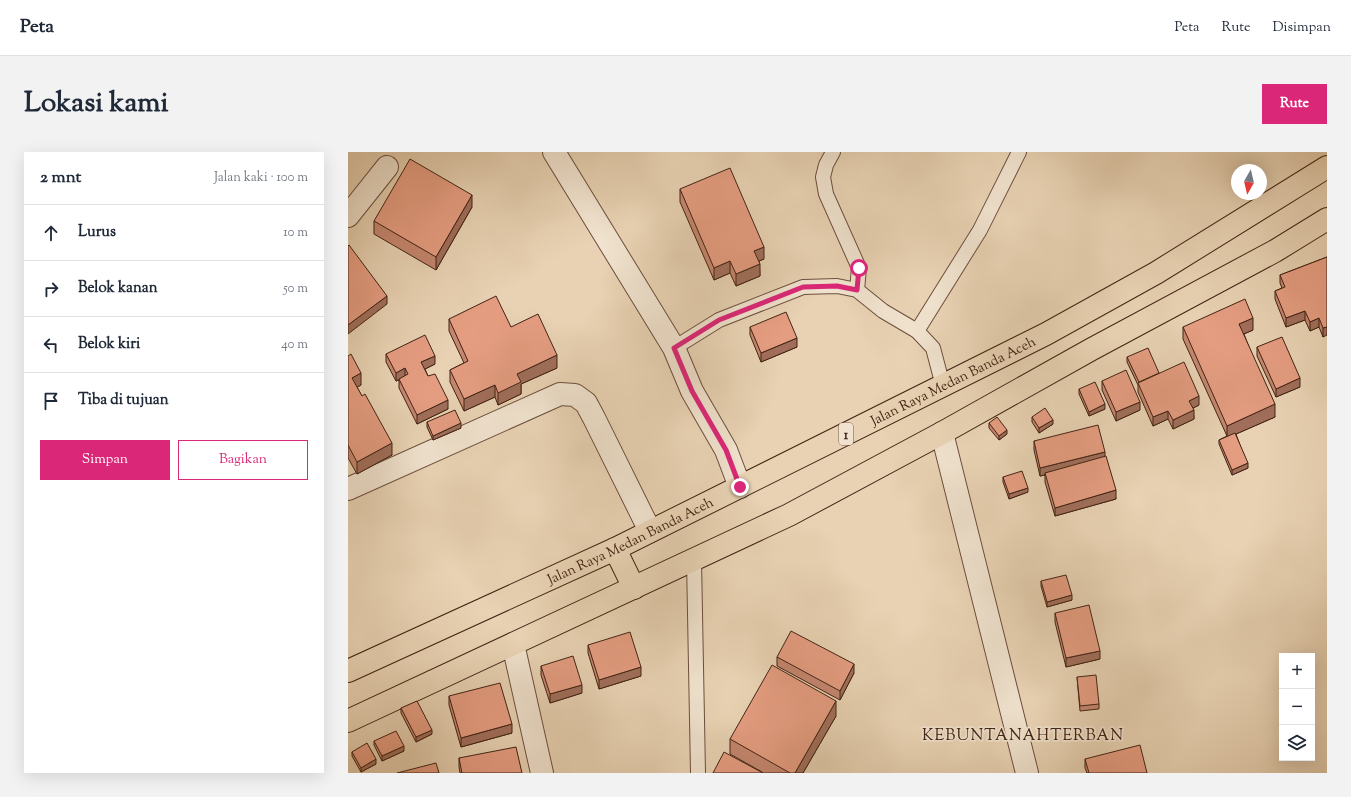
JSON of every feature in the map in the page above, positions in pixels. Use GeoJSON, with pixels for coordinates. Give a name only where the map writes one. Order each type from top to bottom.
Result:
{"type":"FeatureCollection","features":[{"type":"Feature","properties":{"kind":"highway","name":"Jalan Raya Medan Banda Aceh"},"geometry":{"type":"LineString","coordinates":[[348,671],[615,549],[650,530],[740,487],[1046,334],[1156,273],[1327,167]]}},
{"type":"Feature","properties":{"kind":"highway"},"geometry":{"type":"LineString","coordinates":[[348,721],[788,515],[942,433],[1092,349],[1275,251],[1327,218]]}},
{"type":"Feature","properties":{"kind":"highway"},"geometry":{"type":"LineString","coordinates":[[615,549],[634,588]]}},
{"type":"Feature","properties":{"kind":"street"},"geometry":{"type":"LineString","coordinates":[[554,152],[674,348],[692,391],[726,450],[740,487]]}},
{"type":"Feature","properties":{"kind":"street"},"geometry":{"type":"LineString","coordinates":[[348,216],[387,167]]}},
{"type":"Feature","properties":{"kind":"street"},"geometry":{"type":"LineString","coordinates":[[348,489],[560,394],[575,395],[586,403],[650,530]]}},
{"type":"Feature","properties":{"kind":"street"},"geometry":{"type":"LineString","coordinates":[[942,433],[1027,773]]}},
{"type":"Feature","properties":{"kind":"street"},"geometry":{"type":"LineString","coordinates":[[513,644],[542,773]]}},
{"type":"Feature","properties":{"kind":"lane"},"geometry":{"type":"LineString","coordinates":[[833,152],[826,165],[823,177],[826,194],[859,268],[857,290]]}},
{"type":"Feature","properties":{"kind":"lane"},"geometry":{"type":"LineString","coordinates":[[917,331],[980,230],[1019,152]]}},
{"type":"Feature","properties":{"kind":"lane"},"geometry":{"type":"LineString","coordinates":[[674,348],[719,320],[803,287],[837,286],[857,290],[883,311],[917,331],[933,348],[943,386]]}},
{"type":"Feature","properties":{"kind":"lane"},"geometry":{"type":"LineString","coordinates":[[694,560],[698,773]]}},
{"type":"Feature","properties":{"kind":"building"},"geometry":{"type":"Polygon","coordinates":[[[410,159],[472,195],[436,257],[374,221],[410,159]]]}},
{"type":"Feature","properties":{"kind":"building"},"geometry":{"type":"Polygon","coordinates":[[[730,168],[764,247],[754,251],[760,264],[736,274],[730,261],[714,268],[680,189],[730,168]]]}},
{"type":"Feature","properties":{"kind":"building"},"geometry":{"type":"Polygon","coordinates":[[[349,245],[387,296],[348,325],[348,246],[349,245]]]}},
{"type":"Feature","properties":{"kind":"building"},"geometry":{"type":"Polygon","coordinates":[[[1327,257],[1327,327],[1323,328],[1319,318],[1310,322],[1305,311],[1286,318],[1275,291],[1285,287],[1280,275],[1327,257]]]}},
{"type":"Feature","properties":{"kind":"building"},"geometry":{"type":"Polygon","coordinates":[[[496,296],[511,327],[538,314],[557,355],[517,374],[521,382],[498,393],[495,385],[464,399],[450,370],[468,361],[449,319],[496,296]]]}},
{"type":"Feature","properties":{"kind":"building"},"geometry":{"type":"Polygon","coordinates":[[[1245,299],[1253,318],[1239,324],[1275,404],[1227,426],[1183,327],[1245,299]]]}},
{"type":"Feature","properties":{"kind":"building"},"geometry":{"type":"Polygon","coordinates":[[[786,312],[797,338],[761,353],[750,327],[786,312]]]}},
{"type":"Feature","properties":{"kind":"building"},"geometry":{"type":"Polygon","coordinates":[[[425,335],[435,356],[421,362],[428,376],[435,374],[448,400],[417,415],[399,379],[408,374],[405,368],[396,373],[386,354],[425,335]]]}},
{"type":"Feature","properties":{"kind":"building"},"geometry":{"type":"Polygon","coordinates":[[[1282,337],[1300,378],[1276,389],[1257,347],[1282,337]]]}},
{"type":"Feature","properties":{"kind":"building"},"geometry":{"type":"Polygon","coordinates":[[[1148,348],[1159,373],[1139,382],[1127,357],[1148,348]]]}},
{"type":"Feature","properties":{"kind":"building"},"geometry":{"type":"Polygon","coordinates":[[[351,354],[361,373],[352,378],[362,396],[365,394],[392,443],[357,462],[348,445],[348,356],[351,354]]]}},
{"type":"Feature","properties":{"kind":"building"},"geometry":{"type":"Polygon","coordinates":[[[1184,362],[1199,396],[1189,401],[1194,410],[1173,420],[1168,411],[1153,417],[1138,383],[1184,362]]]}},
{"type":"Feature","properties":{"kind":"building"},"geometry":{"type":"Polygon","coordinates":[[[1126,370],[1140,402],[1116,412],[1102,381],[1126,370]]]}},
{"type":"Feature","properties":{"kind":"building"},"geometry":{"type":"Polygon","coordinates":[[[1095,382],[1105,404],[1089,412],[1079,389],[1095,382]]]}},
{"type":"Feature","properties":{"kind":"building"},"geometry":{"type":"Polygon","coordinates":[[[1045,408],[1053,420],[1039,428],[1032,417],[1045,408]]]}},
{"type":"Feature","properties":{"kind":"building"},"geometry":{"type":"Polygon","coordinates":[[[455,410],[461,423],[433,436],[427,422],[455,410]]]}},
{"type":"Feature","properties":{"kind":"building"},"geometry":{"type":"Polygon","coordinates":[[[997,417],[1007,430],[999,436],[989,423],[997,417]]]}},
{"type":"Feature","properties":{"kind":"building"},"geometry":{"type":"Polygon","coordinates":[[[1098,425],[1105,452],[1040,468],[1034,441],[1098,425]]]}},
{"type":"Feature","properties":{"kind":"building"},"geometry":{"type":"Polygon","coordinates":[[[1235,433],[1248,463],[1232,470],[1219,440],[1235,433]]]}},
{"type":"Feature","properties":{"kind":"building"},"geometry":{"type":"Polygon","coordinates":[[[1106,456],[1116,490],[1055,508],[1045,473],[1106,456]]]}},
{"type":"Feature","properties":{"kind":"building"},"geometry":{"type":"Polygon","coordinates":[[[1022,471],[1028,488],[1009,494],[1003,477],[1022,471]]]}},
{"type":"Feature","properties":{"kind":"building"},"geometry":{"type":"Polygon","coordinates":[[[1066,575],[1072,595],[1047,602],[1041,581],[1066,575]]]}},
{"type":"Feature","properties":{"kind":"building"},"geometry":{"type":"Polygon","coordinates":[[[1089,605],[1100,651],[1066,658],[1055,613],[1089,605]]]}},
{"type":"Feature","properties":{"kind":"building"},"geometry":{"type":"Polygon","coordinates":[[[791,631],[854,664],[840,691],[777,657],[791,631]]]}},
{"type":"Feature","properties":{"kind":"building"},"geometry":{"type":"Polygon","coordinates":[[[630,632],[641,667],[599,680],[588,645],[630,632]]]}},
{"type":"Feature","properties":{"kind":"building"},"geometry":{"type":"Polygon","coordinates":[[[573,656],[582,685],[550,694],[541,666],[573,656]]]}},
{"type":"Feature","properties":{"kind":"building"},"geometry":{"type":"Polygon","coordinates":[[[772,665],[836,701],[795,773],[790,773],[730,739],[772,665]]]}},
{"type":"Feature","properties":{"kind":"building"},"geometry":{"type":"Polygon","coordinates":[[[1096,675],[1099,704],[1080,706],[1077,677],[1096,675]]]}},
{"type":"Feature","properties":{"kind":"building"},"geometry":{"type":"Polygon","coordinates":[[[500,683],[512,724],[461,738],[449,696],[500,683]]]}},
{"type":"Feature","properties":{"kind":"building"},"geometry":{"type":"Polygon","coordinates":[[[417,701],[432,730],[416,737],[401,708],[417,701]]]}},
{"type":"Feature","properties":{"kind":"building"},"geometry":{"type":"Polygon","coordinates":[[[396,731],[404,746],[382,756],[374,741],[396,731]]]}},
{"type":"Feature","properties":{"kind":"building"},"geometry":{"type":"Polygon","coordinates":[[[367,743],[376,759],[361,768],[352,752],[367,743]]]}},
{"type":"Feature","properties":{"kind":"building"},"geometry":{"type":"Polygon","coordinates":[[[1140,745],[1147,773],[1089,773],[1085,759],[1140,745]]]}},
{"type":"Feature","properties":{"kind":"building"},"geometry":{"type":"Polygon","coordinates":[[[516,747],[522,773],[462,773],[459,758],[516,747]]]}},
{"type":"Feature","properties":{"kind":"building"},"geometry":{"type":"Polygon","coordinates":[[[724,752],[763,773],[713,773],[724,752]]]}},
{"type":"Feature","properties":{"kind":"building"},"geometry":{"type":"Polygon","coordinates":[[[436,763],[439,773],[397,773],[436,763]]]}},
{"type":"Feature","properties":{"kind":"district","name":"KEBUNTANAHTERBAN"},"geometry":{"type":"Point","coordinates":[1023,734]}},
{"type":"Feature","properties":{"kind":"route"},"geometry":{"type":"LineString","coordinates":[[740,487],[726,450],[692,391],[674,348],[719,320],[803,287],[837,286],[857,290],[860,272],[859,268]]}}]}
